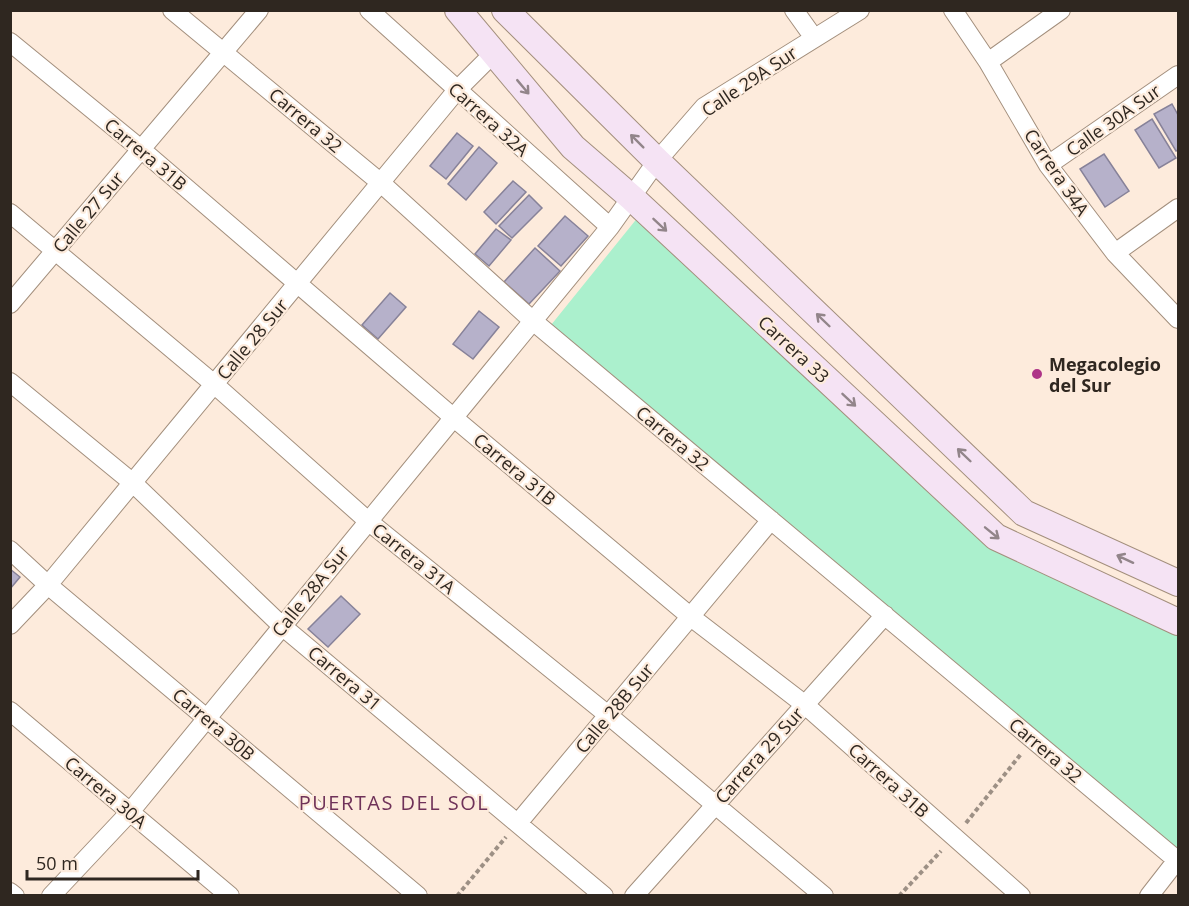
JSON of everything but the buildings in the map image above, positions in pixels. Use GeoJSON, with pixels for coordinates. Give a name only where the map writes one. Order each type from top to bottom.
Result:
{"type":"FeatureCollection","features":[{"type":"Feature","properties":{"kind":"main road","name":"Carrera 33"},"geometry":{"type":"LineString","coordinates":[[458,10],[573,147],[632,198],[996,537],[1179,622]]}},
{"type":"Feature","properties":{"kind":"main road"},"geometry":{"type":"LineString","coordinates":[[506,10],[657,161],[1024,513],[1179,583]]}},
{"type":"Feature","properties":{"kind":"street","name":"Carrera 32"},"geometry":{"type":"LineString","coordinates":[[172,10],[381,183],[533,321],[1178,861]]}},
{"type":"Feature","properties":{"kind":"street","name":"Calle 27 Sur"},"geometry":{"type":"LineString","coordinates":[[10,304],[260,10]]}},
{"type":"Feature","properties":{"kind":"street","name":"Carrera 32A"},"geometry":{"type":"LineString","coordinates":[[369,10],[610,227]]}},
{"type":"Feature","properties":{"kind":"street"},"geometry":{"type":"LineString","coordinates":[[794,10],[814,38]]}},
{"type":"Feature","properties":{"kind":"street","name":"Calle 29A Sur"},"geometry":{"type":"LineString","coordinates":[[632,198],[657,161],[704,107],[860,10]]}},
{"type":"Feature","properties":{"kind":"street","name":"Carrera 34A"},"geometry":{"type":"LineString","coordinates":[[953,10],[988,62],[1048,165],[1115,253],[1179,319]]}},
{"type":"Feature","properties":{"kind":"street"},"geometry":{"type":"LineString","coordinates":[[988,62],[1061,10]]}},
{"type":"Feature","properties":{"kind":"street","name":"Carrera 31B"},"geometry":{"type":"LineString","coordinates":[[10,42],[142,150],[454,418],[691,617],[804,704],[1021,896]]}},
{"type":"Feature","properties":{"kind":"street","name":"Calle 28 Sur"},"geometry":{"type":"LineString","coordinates":[[10,625],[48,585],[457,90],[494,53]]}},
{"type":"Feature","properties":{"kind":"street","name":"Calle 30A Sur"},"geometry":{"type":"LineString","coordinates":[[1048,165],[1179,75]]}},
{"type":"Feature","properties":{"kind":"street","name":"Calle 28A Sur"},"geometry":{"type":"LineString","coordinates":[[51,896],[130,812],[632,198]]}},
{"type":"Feature","properties":{"kind":"street"},"geometry":{"type":"LineString","coordinates":[[1115,253],[1179,208]]}},
{"type":"Feature","properties":{"kind":"street","name":"Carrera 31A"},"geometry":{"type":"LineString","coordinates":[[10,213],[214,384],[368,521],[716,803],[824,896]]}},
{"type":"Feature","properties":{"kind":"street","name":"Carrera 31"},"geometry":{"type":"LineString","coordinates":[[10,382],[133,483],[282,626],[604,896]]}},
{"type":"Feature","properties":{"kind":"street","name":"Calle 28B Sur"},"geometry":{"type":"LineString","coordinates":[[518,823],[771,520]]}},
{"type":"Feature","properties":{"kind":"street","name":"Carrera 30B"},"geometry":{"type":"LineString","coordinates":[[10,550],[48,585],[418,896]]}},
{"type":"Feature","properties":{"kind":"street","name":"Carrera 29 Sur"},"geometry":{"type":"LineString","coordinates":[[634,896],[885,615]]}},
{"type":"Feature","properties":{"kind":"street","name":"Carrera 30A"},"geometry":{"type":"LineString","coordinates":[[10,711],[230,896]]}},
{"type":"Feature","properties":{"kind":"street"},"geometry":{"type":"LineString","coordinates":[[1149,896],[1178,861]]}},
{"type":"Feature","properties":{"kind":"street"},"geometry":{"type":"LineString","coordinates":[[10,892],[15,896]]}},
{"type":"Feature","properties":{"kind":"path"},"geometry":{"type":"LineString","coordinates":[[457,896],[518,823]]}},
{"type":"Feature","properties":{"kind":"green space"},"geometry":{"type":"Polygon","coordinates":[[[643,211],[997,540],[1178,625],[1178,858],[547,330],[643,211]]]}},
{"type":"Feature","properties":{"kind":"place","name":"Megacolegio del Sur"},"geometry":{"type":"Point","coordinates":[1037,374]}},
{"type":"Feature","properties":{"kind":"district","name":"PUERTAS DEL SOL"},"geometry":{"type":"Point","coordinates":[394,802]}}]}
